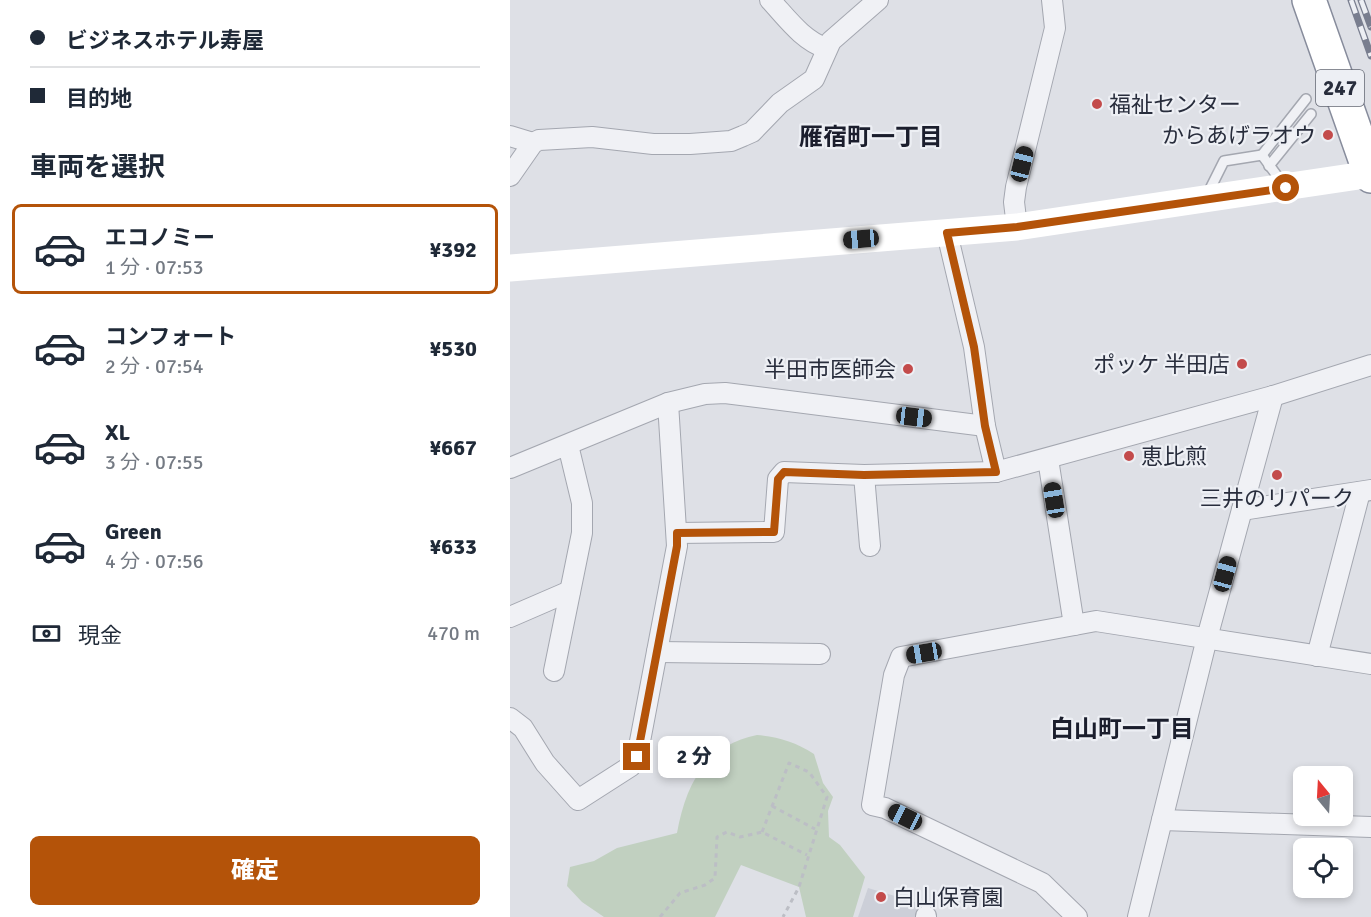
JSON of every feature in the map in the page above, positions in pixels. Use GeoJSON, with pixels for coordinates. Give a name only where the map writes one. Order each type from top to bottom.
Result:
{"type":"FeatureCollection","features":[{"type":"Feature","properties":{"kind":"highway","name":"247"},"geometry":{"type":"LineString","coordinates":[[1309,0],[1371,175]]}},
{"type":"Feature","properties":{"kind":"highway","name":"247"},"geometry":{"type":"LineString","coordinates":[[1330,0],[1371,115]]}},
{"type":"Feature","properties":{"kind":"street"},"geometry":{"type":"LineString","coordinates":[[770,0],[799,31],[816,45],[826,48]]}},
{"type":"Feature","properties":{"kind":"street"},"geometry":{"type":"LineString","coordinates":[[510,136],[533,143],[554,138],[592,137],[653,144],[731,141],[752,132],[780,103],[808,85],[814,79],[826,48],[838,33],[878,0]]}},
{"type":"Feature","properties":{"kind":"street"},"geometry":{"type":"LineString","coordinates":[[1017,227],[1014,202],[1016,187],[1055,28],[1052,0]]}},
{"type":"Feature","properties":{"kind":"street"},"geometry":{"type":"LineString","coordinates":[[510,176],[533,143]]}},
{"type":"Feature","properties":{"kind":"street"},"geometry":{"type":"LineString","coordinates":[[510,268],[1017,227],[1371,175]]}},
{"type":"Feature","properties":{"kind":"street"},"geometry":{"type":"LineString","coordinates":[[947,233],[974,347],[985,426],[996,472]]}},
{"type":"Feature","properties":{"kind":"street"},"geometry":{"type":"LineString","coordinates":[[677,533],[774,532],[778,479],[784,472],[864,475],[996,472],[1273,396],[1371,365]]}},
{"type":"Feature","properties":{"kind":"street"},"geometry":{"type":"LineString","coordinates":[[510,468],[568,446],[668,402],[705,394],[725,393],[985,426]]}},
{"type":"Feature","properties":{"kind":"street"},"geometry":{"type":"LineString","coordinates":[[1137,917],[1207,638],[1273,396]]}},
{"type":"Feature","properties":{"kind":"street"},"geometry":{"type":"LineString","coordinates":[[510,718],[523,728],[545,763],[578,800],[631,765],[637,757],[677,546],[668,402]]}},
{"type":"Feature","properties":{"kind":"street"},"geometry":{"type":"LineString","coordinates":[[554,671],[582,533],[582,503],[568,446]]}},
{"type":"Feature","properties":{"kind":"street"},"geometry":{"type":"LineString","coordinates":[[1048,459],[1074,625]]}},
{"type":"Feature","properties":{"kind":"street"},"geometry":{"type":"LineString","coordinates":[[864,475],[870,546]]}},
{"type":"Feature","properties":{"kind":"street"},"geometry":{"type":"LineString","coordinates":[[1242,510],[1365,491],[1317,656]]}},
{"type":"Feature","properties":{"kind":"street"},"geometry":{"type":"LineString","coordinates":[[510,617],[570,591]]}},
{"type":"Feature","properties":{"kind":"street"},"geometry":{"type":"LineString","coordinates":[[1077,917],[1042,883],[885,808],[872,805],[894,675],[901,657],[1096,621],[1371,664]]}},
{"type":"Feature","properties":{"kind":"street"},"geometry":{"type":"LineString","coordinates":[[657,652],[820,654]]}},
{"type":"Feature","properties":{"kind":"street"},"geometry":{"type":"LineString","coordinates":[[1162,820],[1371,827]]}},
{"type":"Feature","properties":{"kind":"lane"},"geometry":{"type":"LineString","coordinates":[[1204,200],[1224,161],[1262,155],[1306,99]]}},
{"type":"Feature","properties":{"kind":"lane"},"geometry":{"type":"LineString","coordinates":[[1269,166],[1311,114]]}},
{"type":"Feature","properties":{"kind":"lane"},"geometry":{"type":"LineString","coordinates":[[1262,155],[1286,188]]}},
{"type":"Feature","properties":{"kind":"path"},"geometry":{"type":"LineString","coordinates":[[762,832],[789,763],[809,771],[828,797],[807,855],[799,887],[783,917]]}},
{"type":"Feature","properties":{"kind":"path"},"geometry":{"type":"LineString","coordinates":[[772,806],[816,829]]}},
{"type":"Feature","properties":{"kind":"path"},"geometry":{"type":"LineString","coordinates":[[660,917],[680,893],[705,885],[715,878],[717,837],[727,832],[740,837],[762,832],[807,855]]}},
{"type":"Feature","properties":{"kind":"shaded area","name":"白山保育園"},"geometry":{"type":"Polygon","coordinates":[[[868,888],[925,905],[922,917],[858,917],[868,888]]]}},
{"type":"Feature","properties":{"kind":"green space"},"geometry":{"type":"Polygon","coordinates":[[[757,735],[787,741],[814,754],[823,783],[833,797],[828,811],[829,837],[840,845],[865,877],[853,917],[806,917],[799,887],[741,865],[715,917],[604,917],[582,902],[567,886],[570,867],[594,861],[617,848],[677,833],[686,799],[701,770],[724,748],[739,740],[757,735]]]}},
{"type":"Feature","properties":{"kind":"railway"},"geometry":{"type":"LineString","coordinates":[[1351,0],[1371,56]]}},
{"type":"Feature","properties":{"kind":"railway"},"geometry":{"type":"LineString","coordinates":[[1361,0],[1371,27]]}},
{"type":"Feature","properties":{"kind":"place","name":"福祉センター"},"geometry":{"type":"Point","coordinates":[1097,104]}},
{"type":"Feature","properties":{"kind":"place","name":"からあげラオウ"},"geometry":{"type":"Point","coordinates":[1328,135]}},
{"type":"Feature","properties":{"kind":"place","name":"ポッケ 半田店"},"geometry":{"type":"Point","coordinates":[1242,364]}},
{"type":"Feature","properties":{"kind":"place","name":"半田市医師会"},"geometry":{"type":"Point","coordinates":[908,369]}},
{"type":"Feature","properties":{"kind":"place","name":"恵比煎"},"geometry":{"type":"Point","coordinates":[1129,456]}},
{"type":"Feature","properties":{"kind":"place","name":"三井のリパーク"},"geometry":{"type":"Point","coordinates":[1277,475]}},
{"type":"Feature","properties":{"kind":"place","name":"白山保育園"},"geometry":{"type":"Point","coordinates":[881,897]}},
{"type":"Feature","properties":{"kind":"district","name":"雁宿町一丁目"},"geometry":{"type":"Point","coordinates":[871,137]}},
{"type":"Feature","properties":{"kind":"district","name":"白山町一丁目"},"geometry":{"type":"Point","coordinates":[1122,729]}},
{"type":"Feature","properties":{"kind":"route"},"geometry":{"type":"LineString","coordinates":[[637,757],[677,546],[677,533],[774,532],[778,479],[784,472],[864,475],[996,472],[985,426],[974,347],[947,233],[1017,227],[1286,188]]}}]}
